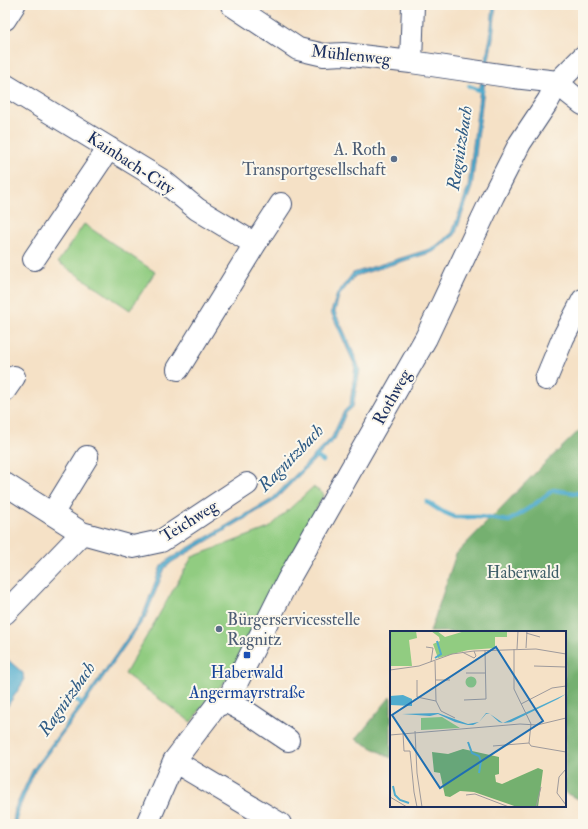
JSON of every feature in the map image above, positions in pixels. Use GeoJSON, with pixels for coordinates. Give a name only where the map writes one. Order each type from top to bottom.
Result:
{"type":"FeatureCollection","features":[{"type":"Feature","properties":{"kind":"street"},"geometry":{"type":"LineString","coordinates":[[5,19],[14,5]]}},
{"type":"Feature","properties":{"kind":"street","name":"Mühlenweg"},"geometry":{"type":"LineString","coordinates":[[232,5],[298,49],[324,55],[344,54],[558,82]]}},
{"type":"Feature","properties":{"kind":"street","name":"Mühlenweg"},"geometry":{"type":"LineString","coordinates":[[411,62],[413,5]]}},
{"type":"Feature","properties":{"kind":"street","name":"Rothweg"},"geometry":{"type":"LineString","coordinates":[[147,824],[174,761],[222,704],[288,580],[426,338],[493,196],[520,143],[558,82],[583,57]]}},
{"type":"Feature","properties":{"kind":"street"},"geometry":{"type":"LineString","coordinates":[[558,82],[583,104]]}},
{"type":"Feature","properties":{"kind":"street","name":"Kainbach-City"},"geometry":{"type":"LineString","coordinates":[[5,85],[163,181],[197,209],[255,244]]}},
{"type":"Feature","properties":{"kind":"street"},"geometry":{"type":"LineString","coordinates":[[34,259],[109,148]]}},
{"type":"Feature","properties":{"kind":"street"},"geometry":{"type":"LineString","coordinates":[[178,369],[281,204]]}},
{"type":"Feature","properties":{"kind":"street"},"geometry":{"type":"LineString","coordinates":[[546,379],[562,338],[583,300]]}},
{"type":"Feature","properties":{"kind":"street"},"geometry":{"type":"LineString","coordinates":[[52,514],[87,457]]}},
{"type":"Feature","properties":{"kind":"street","name":"Teichweg"},"geometry":{"type":"LineString","coordinates":[[5,484],[82,534],[133,547],[160,541],[247,484]]}},
{"type":"Feature","properties":{"kind":"street"},"geometry":{"type":"LineString","coordinates":[[5,613],[82,534]]}},
{"type":"Feature","properties":{"kind":"street"},"geometry":{"type":"LineString","coordinates":[[222,704],[248,713],[288,740]]}},
{"type":"Feature","properties":{"kind":"street"},"geometry":{"type":"LineString","coordinates":[[174,761],[280,824]]}},
{"type":"Feature","properties":{"kind":"green space"},"geometry":{"type":"Polygon","coordinates":[[[84,224],[155,272],[130,310],[58,262],[84,224]]]}},
{"type":"Feature","properties":{"kind":"green space","name":"Haberwald"},"geometry":{"type":"Polygon","coordinates":[[[583,427],[583,801],[566,793],[566,631],[430,631],[456,554],[537,471],[583,427]]]}},
{"type":"Feature","properties":{"kind":"green space"},"geometry":{"type":"Polygon","coordinates":[[[313,487],[324,494],[228,679],[210,696],[191,722],[125,674],[192,557],[269,528],[313,487]]]}},
{"type":"Feature","properties":{"kind":"green space"},"geometry":{"type":"Polygon","coordinates":[[[390,697],[390,757],[356,739],[390,697]]]}},
{"type":"Feature","properties":{"kind":"water","name":"Ragnitzbach"},"geometry":{"type":"Polygon","coordinates":[[[493,5],[496,5],[493,38],[485,80],[472,187],[455,235],[433,252],[355,276],[339,296],[335,312],[360,369],[353,407],[346,413],[335,439],[273,502],[172,562],[165,568],[146,616],[84,705],[35,771],[19,809],[17,824],[13,824],[15,808],[33,769],[96,683],[143,615],[161,566],[169,559],[272,499],[332,437],[344,411],[350,405],[355,366],[331,312],[337,294],[353,273],[433,248],[452,233],[468,187],[481,79],[490,38],[493,5]]]}},
{"type":"Feature","properties":{"kind":"water"},"geometry":{"type":"Polygon","coordinates":[[[5,657],[23,673],[24,681],[5,710],[5,657]]]}},
{"type":"Feature","properties":{"kind":"waterway"},"geometry":{"type":"LineString","coordinates":[[469,86],[482,91]]}},
{"type":"Feature","properties":{"kind":"waterway"},"geometry":{"type":"LineString","coordinates":[[316,456],[323,461]]}},
{"type":"Feature","properties":{"kind":"waterway"},"geometry":{"type":"LineString","coordinates":[[427,502],[441,511],[455,517],[480,517],[509,521],[531,507],[553,490],[583,494]]}},
{"type":"Feature","properties":{"kind":"waterway"},"geometry":{"type":"LineString","coordinates":[[75,699],[82,704]]}},
{"type":"Feature","properties":{"kind":"place","name":"A. Roth Transportgesellschaft"},"geometry":{"type":"Point","coordinates":[394,159]}},
{"type":"Feature","properties":{"kind":"place","name":"Bürgerservicesstelle Ragnitz"},"geometry":{"type":"Point","coordinates":[219,629]}},
{"type":"Feature","properties":{"kind":"place","name":"Haberwald Angermayrstraße"},"geometry":{"type":"Point","coordinates":[247,655]}}]}
